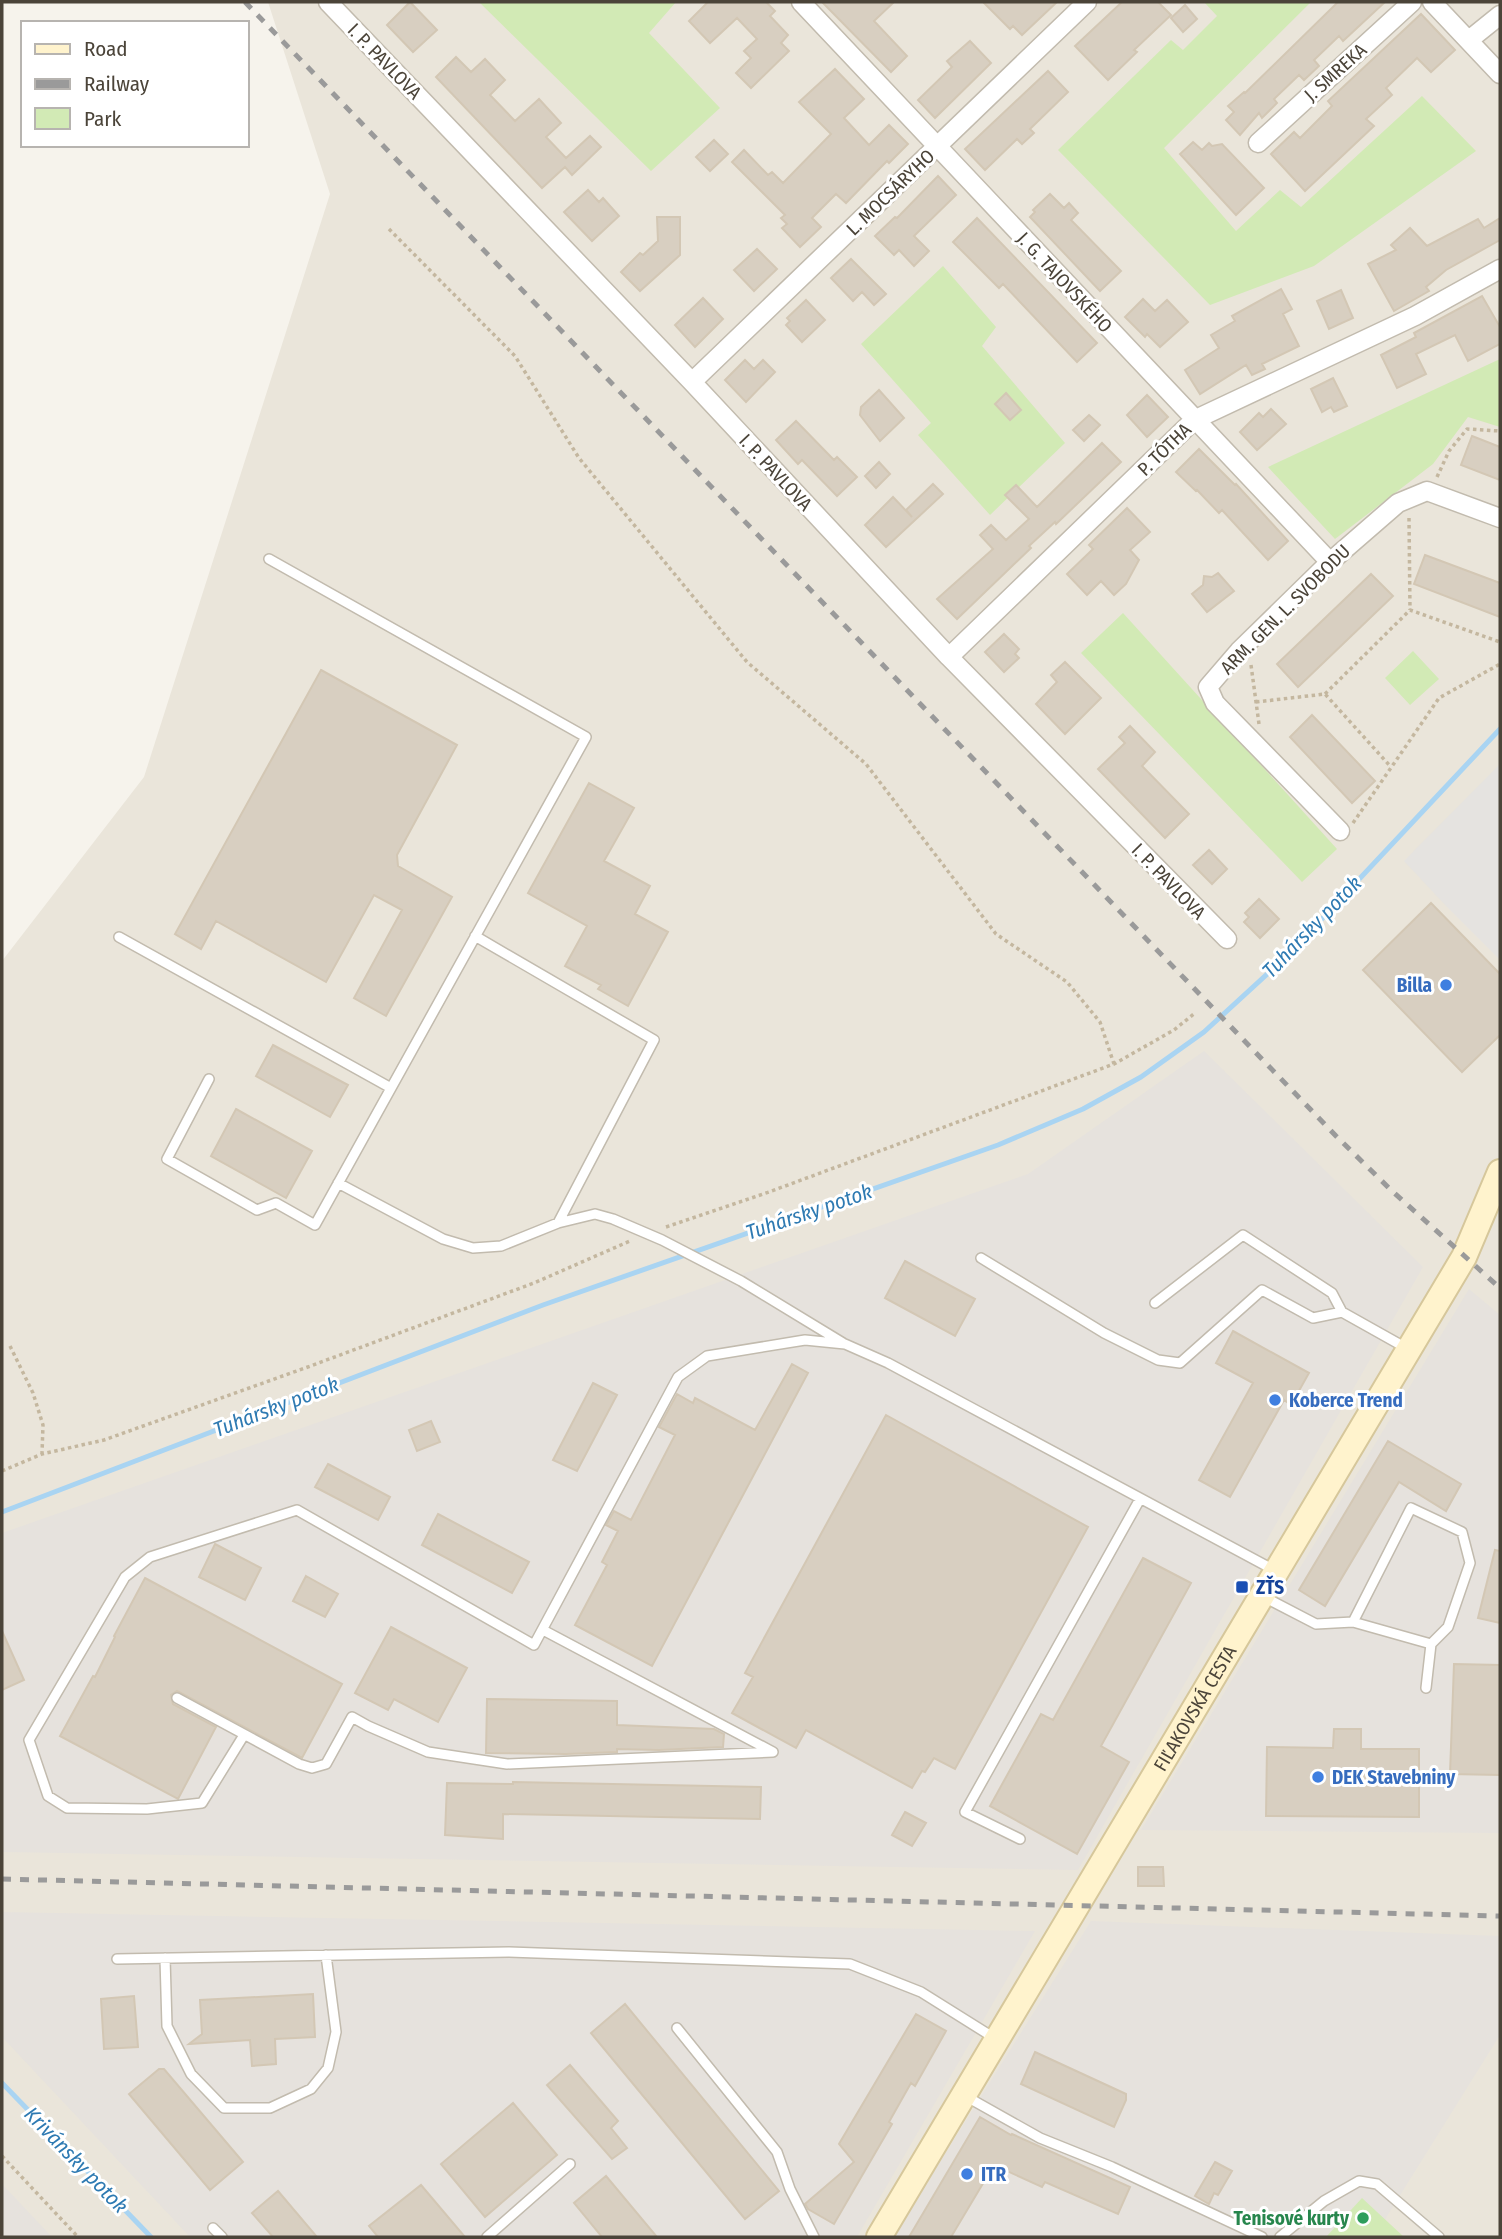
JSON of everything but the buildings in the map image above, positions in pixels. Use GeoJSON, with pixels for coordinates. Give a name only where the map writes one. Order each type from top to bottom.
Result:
{"type":"FeatureCollection","features":[{"type":"Feature","properties":{"kind":"street","name":"I. P. PAVLOVA"},"geometry":{"type":"LineString","coordinates":[[328,2],[692,382],[949,657],[1227,939]]}},
{"type":"Feature","properties":{"kind":"street","name":"J. G. TAJOVSKÉHO"},"geometry":{"type":"LineString","coordinates":[[801,2],[1330,562]]}},
{"type":"Feature","properties":{"kind":"street","name":"L. MOCSÁRYHO"},"geometry":{"type":"LineString","coordinates":[[692,382],[1087,2]]}},
{"type":"Feature","properties":{"kind":"street","name":"J. SMREKA"},"geometry":{"type":"LineString","coordinates":[[1258,143],[1412,2]]}},
{"type":"Feature","properties":{"kind":"street"},"geometry":{"type":"LineString","coordinates":[[1433,2],[1500,74]]}},
{"type":"Feature","properties":{"kind":"street"},"geometry":{"type":"LineString","coordinates":[[1469,40],[1500,15]]}},
{"type":"Feature","properties":{"kind":"street","name":"P. TÓTHA"},"geometry":{"type":"LineString","coordinates":[[949,657],[1194,420],[1415,316],[1500,269]]}},
{"type":"Feature","properties":{"kind":"street"},"geometry":{"type":"LineString","coordinates":[[1409,498],[1427,491],[1500,518]]}},
{"type":"Feature","properties":{"kind":"street","name":"ARM. GEN. L. SVOBODU"},"geometry":{"type":"LineString","coordinates":[[1340,831],[1215,703],[1208,687],[1242,648],[1330,562],[1398,503],[1409,498]]}},
{"type":"Feature","properties":{"kind":"street","name":"FIĽAKOVSKÁ CESTA"},"geometry":{"type":"LineString","coordinates":[[879,2237],[1410,1350],[1464,1257],[1500,1172]]}},
{"type":"Feature","properties":{"kind":"lane"},"geometry":{"type":"LineString","coordinates":[[209,1080],[167,1159],[257,1210],[276,1203],[315,1225],[586,737],[269,559]]}},
{"type":"Feature","properties":{"kind":"lane"},"geometry":{"type":"LineString","coordinates":[[475,936],[654,1040],[558,1223]]}},
{"type":"Feature","properties":{"kind":"lane"},"geometry":{"type":"LineString","coordinates":[[119,937],[391,1088]]}},
{"type":"Feature","properties":{"kind":"lane"},"geometry":{"type":"LineString","coordinates":[[338,1183],[443,1239],[473,1248],[501,1246],[558,1223],[595,1214],[648,1233],[741,1281],[845,1344],[888,1363],[1277,1572]]}},
{"type":"Feature","properties":{"kind":"lane"},"geometry":{"type":"LineString","coordinates":[[1154,1303],[1243,1235],[1332,1293],[1342,1312],[1410,1350]]}},
{"type":"Feature","properties":{"kind":"lane"},"geometry":{"type":"LineString","coordinates":[[981,1258],[1104,1333],[1158,1360],[1180,1363],[1262,1290],[1313,1318],[1342,1312]]}},
{"type":"Feature","properties":{"kind":"lane"},"geometry":{"type":"LineString","coordinates":[[244,1735],[202,1803],[147,1809],[67,1808],[48,1796],[29,1740],[125,1577],[150,1557],[297,1510],[534,1646],[678,1377],[707,1356],[805,1340],[845,1344]]}},
{"type":"Feature","properties":{"kind":"lane"},"geometry":{"type":"LineString","coordinates":[[1020,1839],[965,1812],[1140,1499]]}},
{"type":"Feature","properties":{"kind":"lane"},"geometry":{"type":"LineString","coordinates":[[1353,1622],[1411,1508],[1462,1532],[1470,1563],[1448,1627],[1431,1644],[1426,1688]]}},
{"type":"Feature","properties":{"kind":"lane"},"geometry":{"type":"LineString","coordinates":[[1262,1596],[1316,1624],[1353,1622],[1431,1644]]}},
{"type":"Feature","properties":{"kind":"lane"},"geometry":{"type":"LineString","coordinates":[[177,1698],[299,1764],[312,1768],[327,1764],[352,1717],[428,1752],[507,1764],[773,1752],[543,1630]]}},
{"type":"Feature","properties":{"kind":"lane"},"geometry":{"type":"LineString","coordinates":[[117,1959],[509,1952],[850,1964],[921,1992],[997,2040]]}},
{"type":"Feature","properties":{"kind":"lane"},"geometry":{"type":"LineString","coordinates":[[165,1958],[167,2025],[191,2074],[224,2108],[270,2108],[311,2089],[328,2068],[336,2032],[326,1955]]}},
{"type":"Feature","properties":{"kind":"lane"},"geometry":{"type":"LineString","coordinates":[[677,2028],[777,2152],[790,2189],[814,2237]]}},
{"type":"Feature","properties":{"kind":"lane"},"geometry":{"type":"LineString","coordinates":[[964,2096],[1040,2138],[1112,2166],[1262,2237]]}},
{"type":"Feature","properties":{"kind":"lane"},"geometry":{"type":"LineString","coordinates":[[487,2237],[570,2164]]}},
{"type":"Feature","properties":{"kind":"lane"},"geometry":{"type":"LineString","coordinates":[[1280,2237],[1324,2201],[1359,2181],[1377,2184],[1439,2237]]}},
{"type":"Feature","properties":{"kind":"lane"},"geometry":{"type":"LineString","coordinates":[[213,2228],[222,2237]]}},
{"type":"Feature","properties":{"kind":"path"},"geometry":{"type":"LineString","coordinates":[[389,229],[514,356],[579,458],[747,662],[866,764],[996,934],[1067,982],[1100,1022],[1114,1064]]}},
{"type":"Feature","properties":{"kind":"path"},"geometry":{"type":"LineString","coordinates":[[1440,471],[1449,451],[1467,429],[1500,432]]}},
{"type":"Feature","properties":{"kind":"path"},"geometry":{"type":"LineString","coordinates":[[1256,702],[1325,694],[1410,610],[1409,498]]}},
{"type":"Feature","properties":{"kind":"path"},"geometry":{"type":"LineString","coordinates":[[1410,610],[1500,642]]}},
{"type":"Feature","properties":{"kind":"path"},"geometry":{"type":"LineString","coordinates":[[1242,648],[1251,666],[1260,730],[1254,743]]}},
{"type":"Feature","properties":{"kind":"path"},"geometry":{"type":"LineString","coordinates":[[1340,831],[1350,827],[1439,698],[1500,664]]}},
{"type":"Feature","properties":{"kind":"path"},"geometry":{"type":"LineString","coordinates":[[1325,694],[1391,767]]}},
{"type":"Feature","properties":{"kind":"path"},"geometry":{"type":"LineString","coordinates":[[2,1471],[42,1454],[104,1440],[258,1385],[534,1283],[648,1233],[769,1192],[1114,1064],[1174,1030],[1195,1013]]}},
{"type":"Feature","properties":{"kind":"path"},"geometry":{"type":"LineString","coordinates":[[10,1346],[33,1393],[43,1425],[42,1454]]}},
{"type":"Feature","properties":{"kind":"path"},"geometry":{"type":"LineString","coordinates":[[2,2156],[78,2237]]}},
{"type":"Feature","properties":{"kind":"shaded area"},"geometry":{"type":"Polygon","coordinates":[[[268,2],[1500,2],[1500,2237],[2,2237],[2,961],[144,777],[330,194],[268,2]]]}},
{"type":"Feature","properties":{"kind":"shaded area"},"geometry":{"type":"Polygon","coordinates":[[[1500,764],[1500,960],[1404,861],[1500,764]]]}},
{"type":"Feature","properties":{"kind":"shaded area"},"geometry":{"type":"Polygon","coordinates":[[[1204,1051],[1423,1267],[1078,1870],[2,1852],[2,1533],[1028,1174],[1204,1051]]]}},
{"type":"Feature","properties":{"kind":"shaded area"},"geometry":{"type":"Polygon","coordinates":[[[1469,1289],[1500,1315],[1500,1833],[1141,1830],[1469,1289]]]}},
{"type":"Feature","properties":{"kind":"shaded area"},"geometry":{"type":"Polygon","coordinates":[[[2,1912],[1035,1931],[857,2237],[190,2237],[2,2037],[2,1912]]]}},
{"type":"Feature","properties":{"kind":"shaded area"},"geometry":{"type":"Polygon","coordinates":[[[1091,1921],[1500,1936],[1500,2035],[1374,2237],[893,2237],[1091,1921]]]}},
{"type":"Feature","properties":{"kind":"shaded area"},"geometry":{"type":"Polygon","coordinates":[[[2,2184],[52,2237],[2,2237],[2,2184]]]}},
{"type":"Feature","properties":{"kind":"green space"},"geometry":{"type":"Polygon","coordinates":[[[479,2],[676,2],[649,33],[720,108],[651,171],[479,2]]]}},
{"type":"Feature","properties":{"kind":"green space"},"geometry":{"type":"Polygon","coordinates":[[[1204,2],[1311,2],[1164,148],[1236,231],[1280,190],[1301,207],[1422,96],[1476,151],[1314,266],[1210,305],[1058,150],[1171,40],[1183,50],[1217,16],[1204,2]]]}},
{"type":"Feature","properties":{"kind":"green space"},"geometry":{"type":"Polygon","coordinates":[[[943,266],[996,327],[982,346],[1065,443],[990,515],[918,435],[931,423],[861,344],[943,266]]]}},
{"type":"Feature","properties":{"kind":"green space"},"geometry":{"type":"Polygon","coordinates":[[[1500,359],[1500,427],[1468,417],[1433,464],[1335,539],[1268,467],[1500,359]]]}},
{"type":"Feature","properties":{"kind":"green space"},"geometry":{"type":"Polygon","coordinates":[[[1123,613],[1337,849],[1302,882],[1081,653],[1123,613]]]}},
{"type":"Feature","properties":{"kind":"green space"},"geometry":{"type":"Polygon","coordinates":[[[1413,651],[1439,679],[1410,705],[1385,678],[1413,651]]]}},
{"type":"Feature","properties":{"kind":"green space","name":"Tenisové kurty"},"geometry":{"type":"Polygon","coordinates":[[[1362,2198],[1404,2237],[1326,2237],[1362,2198]]]}},
{"type":"Feature","properties":{"kind":"waterway","name":"Tuhársky potok"},"geometry":{"type":"LineString","coordinates":[[2,1512],[543,1305],[998,1145],[1083,1109],[1141,1077],[1204,1032],[1288,955],[1500,729]]}},
{"type":"Feature","properties":{"kind":"waterway","name":"Krivánsky potok"},"geometry":{"type":"LineString","coordinates":[[2,2083],[151,2237]]}},
{"type":"Feature","properties":{"kind":"railway"},"geometry":{"type":"LineString","coordinates":[[245,2],[1336,1136],[1391,1190],[1500,1288]]}},
{"type":"Feature","properties":{"kind":"railway"},"geometry":{"type":"LineString","coordinates":[[2,1879],[1500,1916]]}},
{"type":"Feature","properties":{"kind":"place","name":"Billa"},"geometry":{"type":"Point","coordinates":[1446,985]}},
{"type":"Feature","properties":{"kind":"place","name":"Koberce Trend"},"geometry":{"type":"Point","coordinates":[1275,1400]}},
{"type":"Feature","properties":{"kind":"place","name":"ZŤS"},"geometry":{"type":"Point","coordinates":[1242,1587]}},
{"type":"Feature","properties":{"kind":"place","name":"DEK Stavebniny"},"geometry":{"type":"Point","coordinates":[1318,1777]}},
{"type":"Feature","properties":{"kind":"place","name":"ITR"},"geometry":{"type":"Point","coordinates":[967,2174]}},
{"type":"Feature","properties":{"kind":"place","name":"Tenisové kurty"},"geometry":{"type":"Point","coordinates":[1363,2218]}}]}
